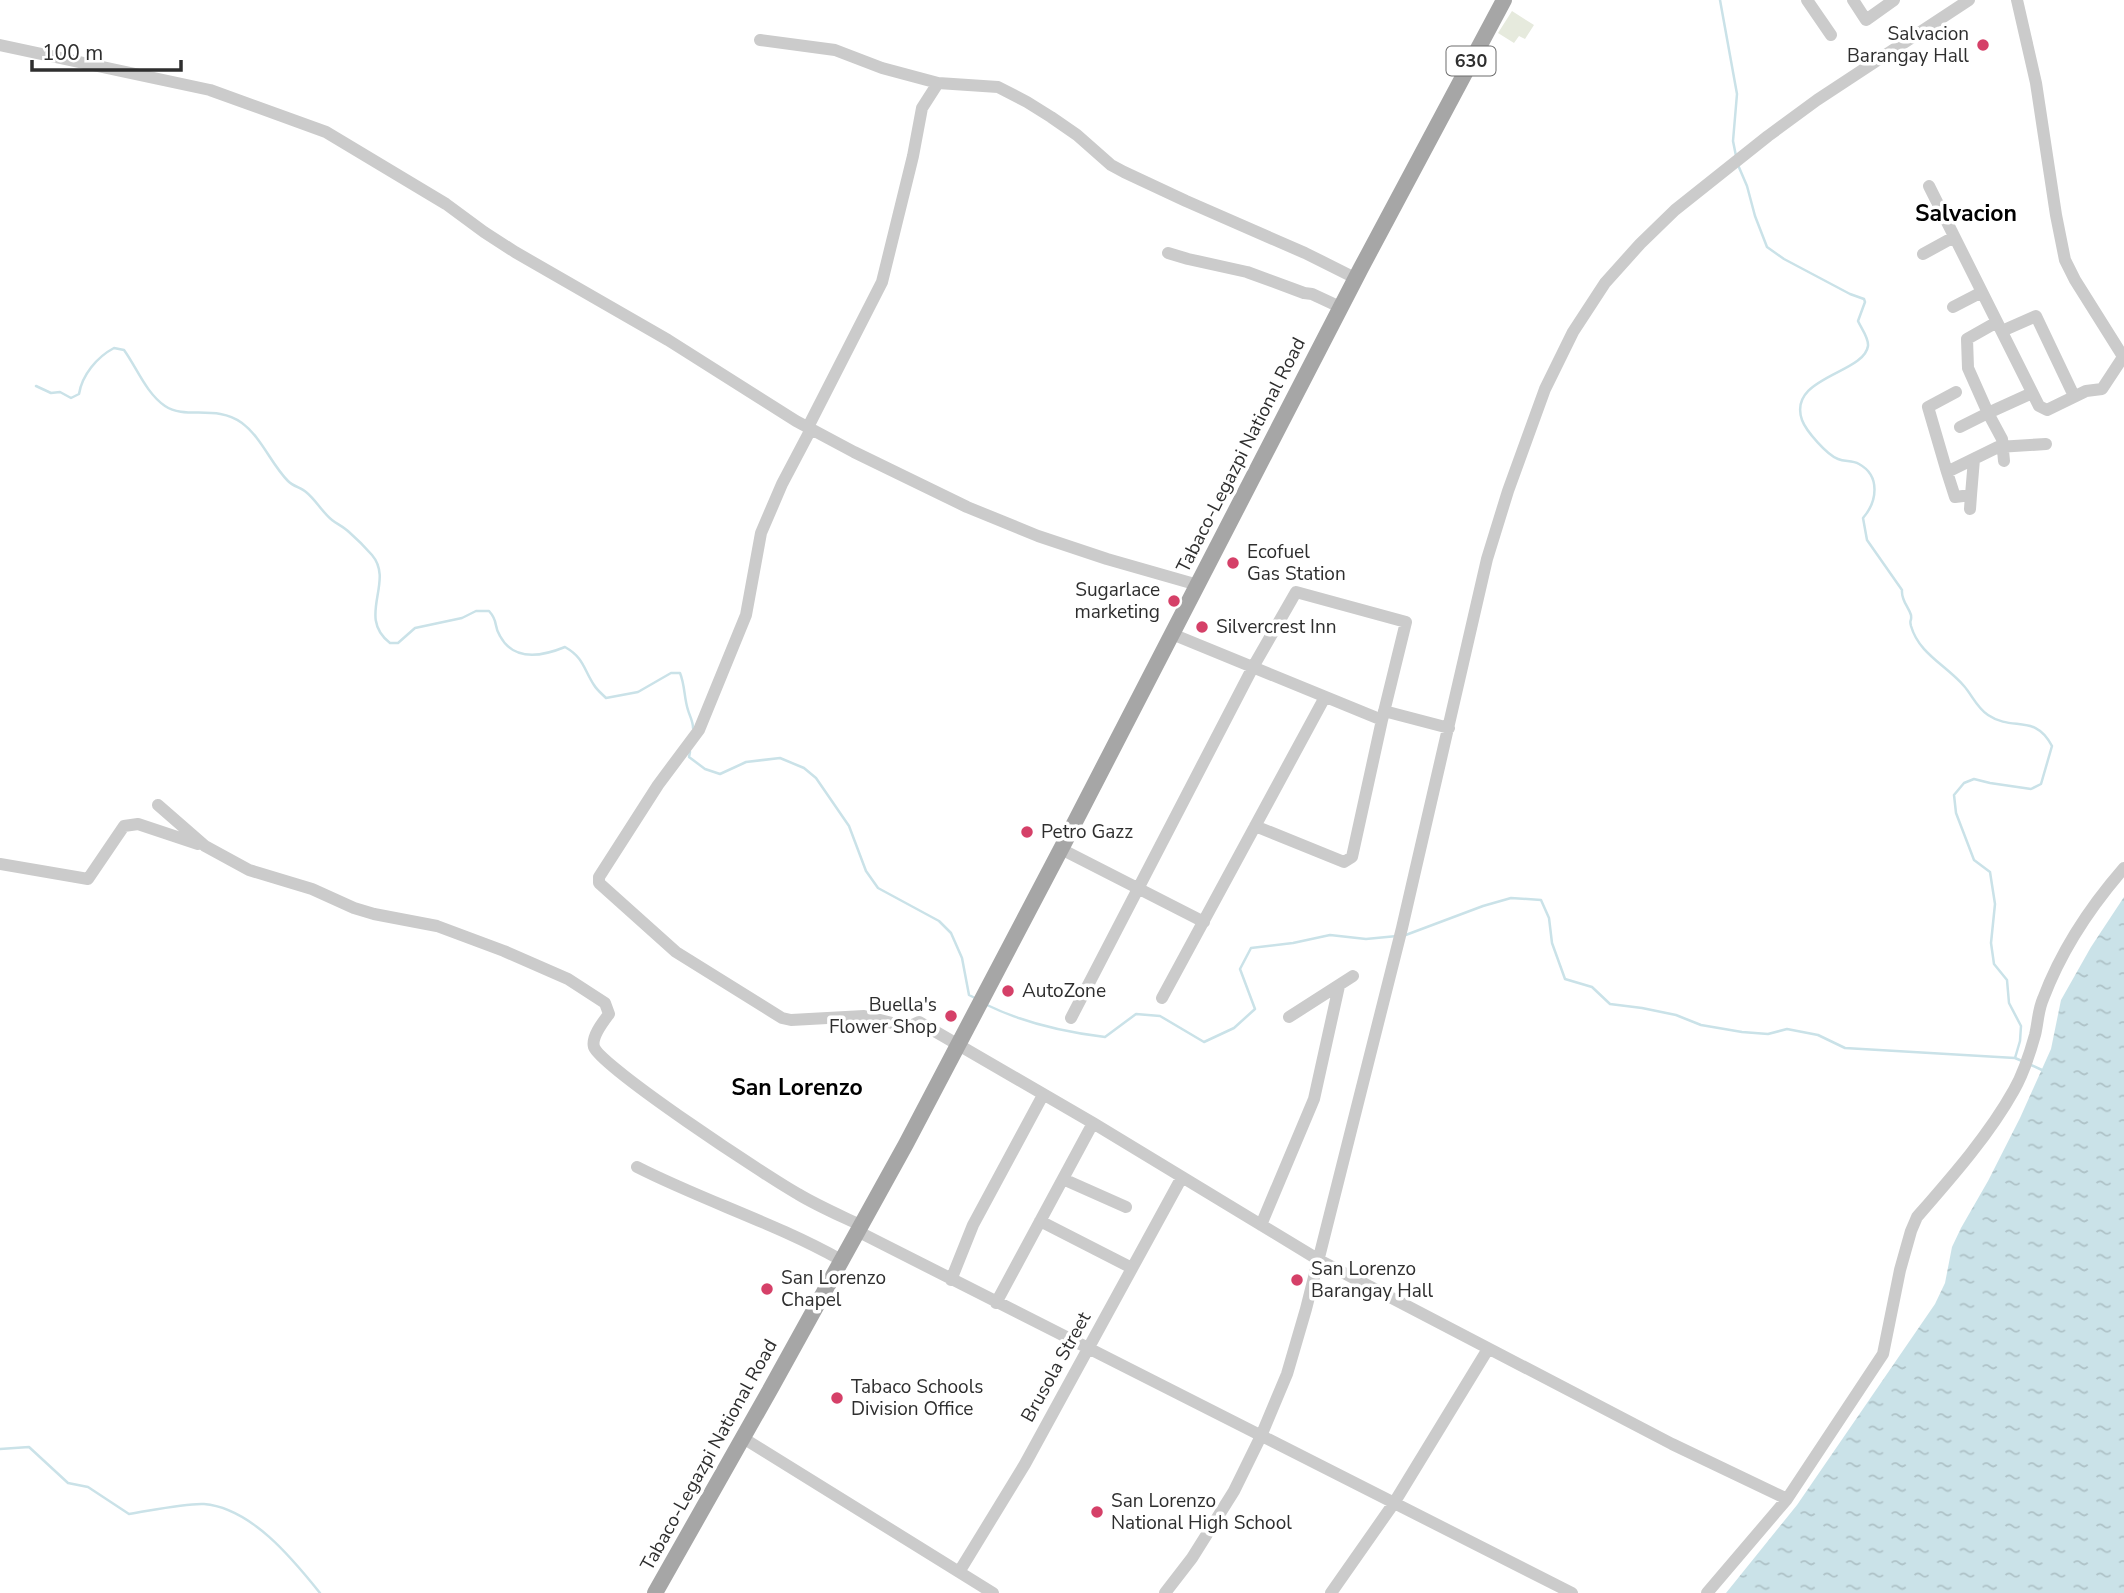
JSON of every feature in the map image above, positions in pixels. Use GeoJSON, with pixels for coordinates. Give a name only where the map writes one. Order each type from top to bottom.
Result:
{"type":"FeatureCollection","features":[{"type":"Feature","properties":{"kind":"main road","name":"Tabaco-Legazpi National Road"},"geometry":{"type":"LineString","coordinates":[[655,1593],[906,1144],[1355,278],[1504,0]]}},
{"type":"Feature","properties":{"kind":"street"},"geometry":{"type":"LineString","coordinates":[[1807,0],[1831,35]]}},
{"type":"Feature","properties":{"kind":"street"},"geometry":{"type":"LineString","coordinates":[[1853,0],[1866,20],[1894,0]]}},
{"type":"Feature","properties":{"kind":"street"},"geometry":{"type":"LineString","coordinates":[[1165,1593],[1192,1558],[1234,1491],[1261,1437],[1287,1374],[1319,1260],[1402,928],[1488,559],[1508,491],[1545,388],[1573,332],[1605,284],[1675,210],[1732,163],[1817,100],[1969,0]]}},
{"type":"Feature","properties":{"kind":"street"},"geometry":{"type":"LineString","coordinates":[[1928,186],[2039,406],[2047,410],[2086,391],[2102,389],[2123,358],[2074,281],[2065,260],[2036,83],[2017,0]]}},
{"type":"Feature","properties":{"kind":"street"},"geometry":{"type":"LineString","coordinates":[[760,40],[835,51],[882,68],[938,83],[1004,90],[1065,127],[1124,172],[1355,278]]}},
{"type":"Feature","properties":{"kind":"street"},"geometry":{"type":"LineString","coordinates":[[0,45],[210,90],[326,132],[446,204],[515,252],[668,340],[809,428],[967,507],[1038,536],[1198,585]]}},
{"type":"Feature","properties":{"kind":"street"},"geometry":{"type":"LineString","coordinates":[[938,83],[922,108],[882,282],[782,484],[761,533],[746,615],[699,730],[658,785],[599,877],[599,883],[676,952],[782,1018],[791,1020],[864,1016],[908,1027],[919,1022],[1093,1123],[1319,1260],[1672,1444],[1787,1499]]}},
{"type":"Feature","properties":{"kind":"street"},"geometry":{"type":"LineString","coordinates":[[1923,254],[1954,237]]}},
{"type":"Feature","properties":{"kind":"street"},"geometry":{"type":"LineString","coordinates":[[1168,253],[1247,272],[1304,293],[1312,293],[1340,307]]}},
{"type":"Feature","properties":{"kind":"street"},"geometry":{"type":"LineString","coordinates":[[1953,307],[1982,292]]}},
{"type":"Feature","properties":{"kind":"street"},"geometry":{"type":"LineString","coordinates":[[2004,461],[2001,439],[1968,368],[1967,339],[2036,316],[2074,396]]}},
{"type":"Feature","properties":{"kind":"street"},"geometry":{"type":"LineString","coordinates":[[1915,413],[1956,392]]}},
{"type":"Feature","properties":{"kind":"street"},"geometry":{"type":"LineString","coordinates":[[1960,427],[2032,393]]}},
{"type":"Feature","properties":{"kind":"street"},"geometry":{"type":"LineString","coordinates":[[1928,407],[1955,497]]}},
{"type":"Feature","properties":{"kind":"street"},"geometry":{"type":"LineString","coordinates":[[1947,472],[1998,447],[2046,444]]}},
{"type":"Feature","properties":{"kind":"street"},"geometry":{"type":"LineString","coordinates":[[1970,509],[1974,459]]}},
{"type":"Feature","properties":{"kind":"street"},"geometry":{"type":"LineString","coordinates":[[1941,499],[1971,495]]}},
{"type":"Feature","properties":{"kind":"street"},"geometry":{"type":"LineString","coordinates":[[1071,1018],[1253,667],[1296,592],[1406,622],[1352,857],[1344,862],[1255,826]]}},
{"type":"Feature","properties":{"kind":"street"},"geometry":{"type":"LineString","coordinates":[[1172,634],[1325,697],[1383,715],[1449,728]]}},
{"type":"Feature","properties":{"kind":"street"},"geometry":{"type":"LineString","coordinates":[[1162,998],[1325,697]]}},
{"type":"Feature","properties":{"kind":"street"},"geometry":{"type":"LineString","coordinates":[[158,805],[205,846]]}},
{"type":"Feature","properties":{"kind":"street"},"geometry":{"type":"LineString","coordinates":[[0,864],[88,879],[124,826],[138,824],[205,846],[249,870],[312,889],[354,908],[437,926],[568,979],[605,1003],[608,1014],[593,1044],[595,1050],[618,1072],[799,1195],[951,1280],[1572,1593]]}},
{"type":"Feature","properties":{"kind":"street"},"geometry":{"type":"LineString","coordinates":[[1061,849],[1203,922]]}},
{"type":"Feature","properties":{"kind":"street"},"geometry":{"type":"LineString","coordinates":[[1707,1593],[1787,1499],[1883,1354],[1900,1270],[1917,1217],[1998,1115],[2015,1088],[2035,1035],[2042,1002],[2057,965],[2076,931],[2124,869]]}},
{"type":"Feature","properties":{"kind":"street"},"geometry":{"type":"LineString","coordinates":[[1289,1017],[1353,976]]}},
{"type":"Feature","properties":{"kind":"street"},"geometry":{"type":"LineString","coordinates":[[1261,1225],[1314,1099],[1339,986]]}},
{"type":"Feature","properties":{"kind":"street"},"geometry":{"type":"LineString","coordinates":[[951,1280],[974,1225],[1043,1095]]}},
{"type":"Feature","properties":{"kind":"street"},"geometry":{"type":"LineString","coordinates":[[996,1303],[1093,1123]]}},
{"type":"Feature","properties":{"kind":"street"},"geometry":{"type":"LineString","coordinates":[[637,1167],[792,1234],[841,1259]]}},
{"type":"Feature","properties":{"kind":"street","name":"Brusola Street"},"geometry":{"type":"LineString","coordinates":[[959,1572],[1025,1464],[1182,1177]]}},
{"type":"Feature","properties":{"kind":"street"},"geometry":{"type":"LineString","coordinates":[[1063,1179],[1126,1207]]}},
{"type":"Feature","properties":{"kind":"street"},"geometry":{"type":"LineString","coordinates":[[1040,1221],[1132,1268]]}},
{"type":"Feature","properties":{"kind":"street"},"geometry":{"type":"LineString","coordinates":[[1331,1593],[1394,1503],[1488,1349]]}},
{"type":"Feature","properties":{"kind":"street"},"geometry":{"type":"LineString","coordinates":[[743,1438],[993,1593]]}},
{"type":"Feature","properties":{"kind":"shaded area"},"geometry":{"type":"Polygon","coordinates":[[[1512,11],[1534,25],[1525,39],[1519,36],[1514,43],[1498,33],[1512,11]]]}},
{"type":"Feature","properties":{"kind":"water"},"geometry":{"type":"Polygon","coordinates":[[[2124,897],[2124,1593],[1726,1593],[1797,1505],[1935,1304],[1945,1283],[1952,1247],[2020,1118],[2051,1049],[2061,1000],[2124,897]]]}},
{"type":"Feature","properties":{"kind":"waterway"},"geometry":{"type":"LineString","coordinates":[[1720,0],[1737,94],[1733,141],[1736,156]]}},
{"type":"Feature","properties":{"kind":"waterway"},"geometry":{"type":"LineString","coordinates":[[1738,165],[1767,247],[1784,259],[1864,299],[1858,321],[1868,346],[1854,363],[1815,385],[1805,394],[1800,406],[1802,420],[1828,453],[1838,459],[1859,464],[1871,475],[1874,497],[1863,518],[1867,540],[1902,590],[1915,636],[1927,652],[1964,686],[1984,712],[1997,720],[2031,726],[2045,736],[2052,746],[2041,784],[2031,789],[1974,779],[1964,783],[1954,795],[1956,813],[1974,860],[1990,872],[1995,904],[1991,943],[1994,964],[2007,980],[2009,1003],[2021,1026],[2015,1058]]}},
{"type":"Feature","properties":{"kind":"waterway"},"geometry":{"type":"LineString","coordinates":[[36,386],[51,393],[60,392],[71,398],[79,394],[87,373],[102,356],[114,348],[124,350],[147,387],[165,406],[182,412],[222,414],[242,423],[255,436],[288,481],[306,492],[328,517],[347,530],[372,555],[380,576],[376,622],[380,633],[390,643],[398,643],[415,628],[462,618],[476,611],[489,611],[500,636],[513,650],[530,655],[565,647],[580,659],[595,687],[606,698],[638,692],[671,673],[680,673],[693,728]]}},
{"type":"Feature","properties":{"kind":"waterway"},"geometry":{"type":"LineString","coordinates":[[690,752],[689,757],[705,769],[720,774],[746,762],[780,758],[804,768],[816,778],[849,826],[866,871],[878,888],[939,921],[951,933],[962,958],[969,995],[975,998]]}},
{"type":"Feature","properties":{"kind":"waterway"},"geometry":{"type":"LineString","coordinates":[[1403,936],[1511,898],[1541,900],[1549,918],[1552,943],[1565,979],[1592,987],[1610,1004],[1676,1015],[1701,1025],[1742,1032],[1768,1034],[1787,1029],[1818,1035],[1845,1048],[2015,1058],[2022,1061]]}},
{"type":"Feature","properties":{"kind":"waterway"},"geometry":{"type":"LineString","coordinates":[[987,1005],[1044,1026],[1105,1037],[1136,1014],[1160,1016],[1204,1042],[1234,1028],[1255,1009],[1240,969],[1251,948],[1330,935],[1366,939],[1397,936]]}},
{"type":"Feature","properties":{"kind":"waterway"},"geometry":{"type":"LineString","coordinates":[[2031,1065],[2042,1070]]}},
{"type":"Feature","properties":{"kind":"waterway"},"geometry":{"type":"LineString","coordinates":[[0,1449],[29,1447],[68,1483],[88,1487],[129,1514],[204,1504],[238,1515],[269,1537],[320,1593]]}},
{"type":"Feature","properties":{"kind":"place","name":"Salvacion Barangay Hall"},"geometry":{"type":"Point","coordinates":[1983,45]}},
{"type":"Feature","properties":{"kind":"place","name":"Ecofuel Gas Station"},"geometry":{"type":"Point","coordinates":[1233,563]}},
{"type":"Feature","properties":{"kind":"place","name":"Sugarlace marketing"},"geometry":{"type":"Point","coordinates":[1174,601]}},
{"type":"Feature","properties":{"kind":"place","name":"Silvercrest Inn"},"geometry":{"type":"Point","coordinates":[1202,627]}},
{"type":"Feature","properties":{"kind":"place","name":"Petro Gazz"},"geometry":{"type":"Point","coordinates":[1027,832]}},
{"type":"Feature","properties":{"kind":"place","name":"AutoZone"},"geometry":{"type":"Point","coordinates":[1008,991]}},
{"type":"Feature","properties":{"kind":"place","name":"Buella's Flower Shop"},"geometry":{"type":"Point","coordinates":[951,1016]}},
{"type":"Feature","properties":{"kind":"place","name":"San Lorenzo Barangay Hall"},"geometry":{"type":"Point","coordinates":[1297,1280]}},
{"type":"Feature","properties":{"kind":"place","name":"San Lorenzo Chapel"},"geometry":{"type":"Point","coordinates":[767,1289]}},
{"type":"Feature","properties":{"kind":"place","name":"Tabaco Schools Division Office"},"geometry":{"type":"Point","coordinates":[837,1398]}},
{"type":"Feature","properties":{"kind":"place","name":"San Lorenzo National High School"},"geometry":{"type":"Point","coordinates":[1097,1512]}},
{"type":"Feature","properties":{"kind":"district","name":"Salvacion"},"geometry":{"type":"Point","coordinates":[1966,213]}},
{"type":"Feature","properties":{"kind":"district","name":"San Lorenzo"},"geometry":{"type":"Point","coordinates":[797,1087]}}]}
